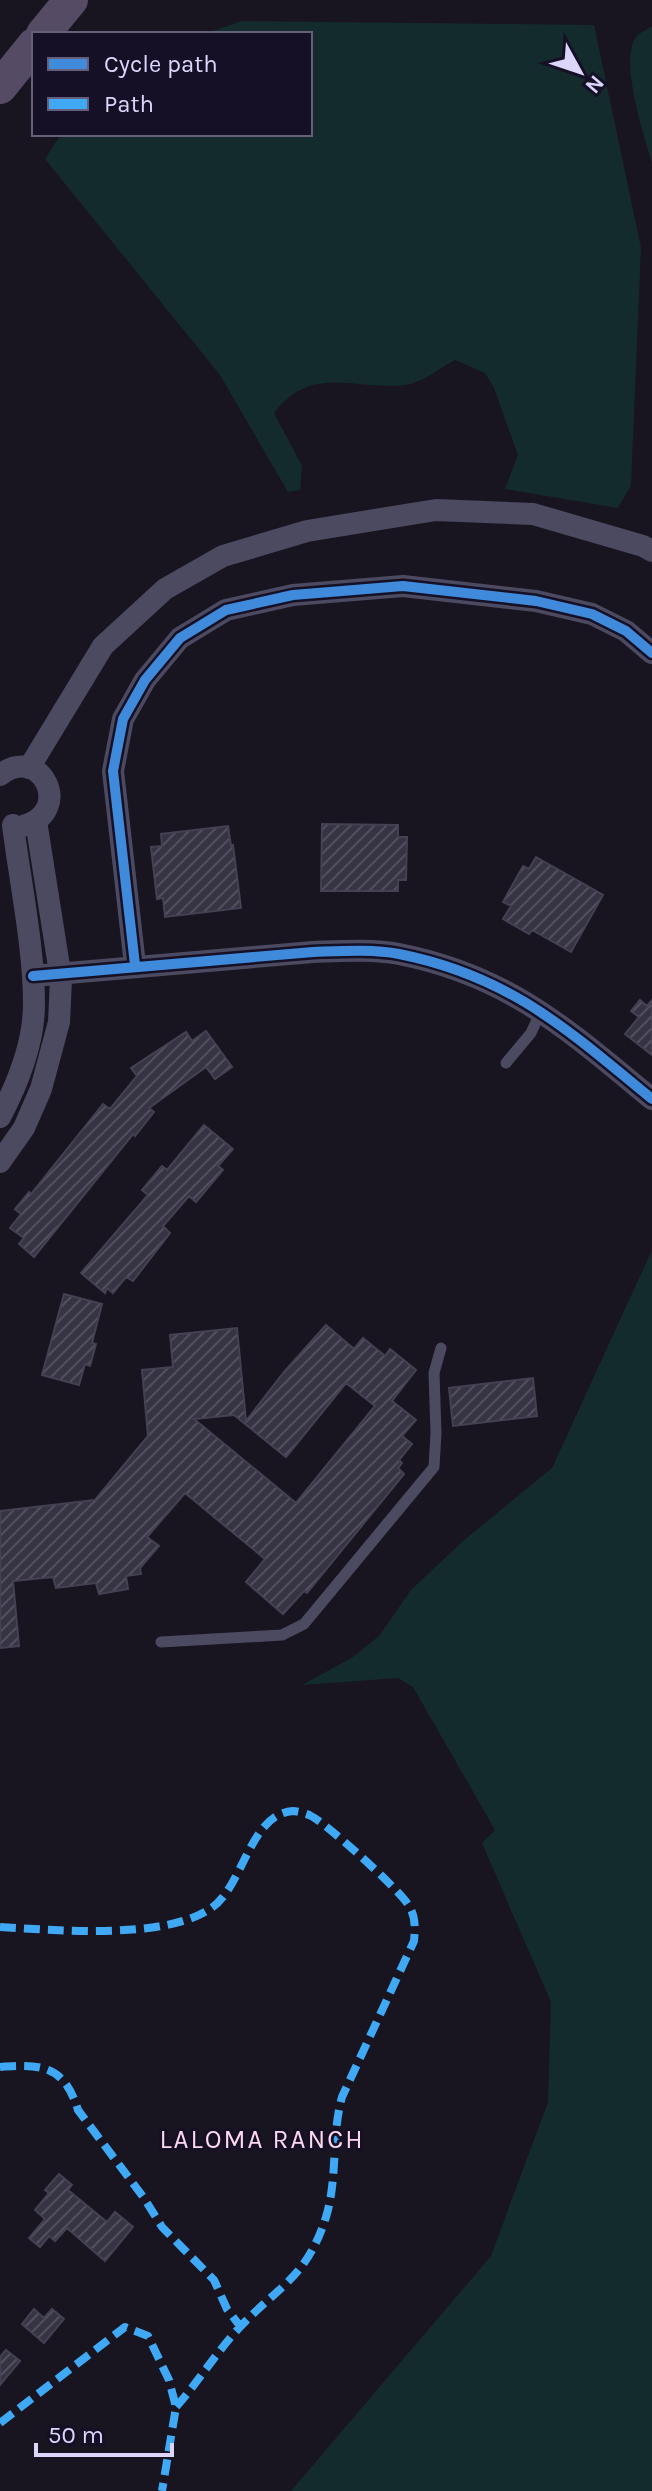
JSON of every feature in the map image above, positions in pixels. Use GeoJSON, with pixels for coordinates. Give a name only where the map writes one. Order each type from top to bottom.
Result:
{"type":"FeatureCollection","features":[{"type":"Feature","properties":{"kind":"main road"},"geometry":{"type":"LineString","coordinates":[[45,32],[71,0]]}},
{"type":"Feature","properties":{"kind":"main road"},"geometry":{"type":"LineString","coordinates":[[0,87],[32,47]]}},
{"type":"Feature","properties":{"kind":"street"},"geometry":{"type":"LineString","coordinates":[[29,768],[103,646],[165,589],[223,556],[307,531],[436,510],[533,514],[652,551]]}},
{"type":"Feature","properties":{"kind":"street"},"geometry":{"type":"LineString","coordinates":[[135,965],[113,771],[123,719],[145,680],[180,638],[226,610],[280,598],[403,586],[536,601],[592,614],[626,631],[652,653]]}},
{"type":"Feature","properties":{"kind":"street"},"geometry":{"type":"LineString","coordinates":[[0,775],[11,768],[29,768],[42,775],[50,791],[46,810],[36,821],[22,826],[6,821],[33,976],[34,1007],[29,1041],[16,1085],[0,1117]]}},
{"type":"Feature","properties":{"kind":"street"},"geometry":{"type":"LineString","coordinates":[[0,1162],[24,1128],[41,1089],[59,1022],[60,974],[36,821]]}},
{"type":"Feature","properties":{"kind":"street"},"geometry":{"type":"LineString","coordinates":[[33,976],[313,952],[398,954],[492,983],[541,1010],[652,1099]]}},
{"type":"Feature","properties":{"kind":"lane"},"geometry":{"type":"LineString","coordinates":[[506,1063],[531,1033],[541,1010]]}},
{"type":"Feature","properties":{"kind":"lane"},"geometry":{"type":"LineString","coordinates":[[161,1642],[282,1635],[304,1624],[434,1467],[434,1373],[441,1348]]}},
{"type":"Feature","properties":{"kind":"green space"},"geometry":{"type":"Polygon","coordinates":[[[242,21],[594,25],[641,248],[631,485],[618,508],[505,489],[518,455],[494,388],[485,373],[455,360],[412,384],[387,386],[335,382],[303,388],[288,398],[274,413],[302,466],[300,490],[288,492],[220,375],[45,159],[60,136],[312,136],[312,32],[210,32],[242,21]]]}},
{"type":"Feature","properties":{"kind":"green space"},"geometry":{"type":"Polygon","coordinates":[[[652,26],[652,163],[635,99],[630,63],[636,37],[652,26]]]}},
{"type":"Feature","properties":{"kind":"green space"},"geometry":{"type":"Polygon","coordinates":[[[652,1250],[652,2491],[291,2491],[491,2256],[548,2102],[551,2002],[482,1843],[495,1830],[413,1687],[398,1678],[302,1685],[353,1657],[379,1636],[411,1590],[463,1541],[552,1468],[652,1250]]]}},
{"type":"Feature","properties":{"kind":"building"},"geometry":{"type":"Polygon","coordinates":[[[322,824],[398,825],[398,837],[407,837],[406,880],[398,880],[398,891],[321,891],[322,824]]]}},
{"type":"Feature","properties":{"kind":"building"},"geometry":{"type":"Polygon","coordinates":[[[228,826],[241,908],[165,917],[163,898],[157,899],[151,847],[162,846],[161,834],[228,826]]]}},
{"type":"Feature","properties":{"kind":"building"},"geometry":{"type":"Polygon","coordinates":[[[536,857],[603,895],[571,952],[532,930],[529,934],[503,919],[511,906],[503,902],[523,866],[529,869],[536,857]]]}},
{"type":"Feature","properties":{"kind":"building"},"geometry":{"type":"Polygon","coordinates":[[[640,1000],[647,1006],[652,1000],[652,1055],[625,1034],[639,1017],[631,1011],[640,1000]]]}},
{"type":"Feature","properties":{"kind":"building"},"geometry":{"type":"Polygon","coordinates":[[[206,1031],[232,1067],[215,1079],[206,1067],[149,1108],[154,1112],[34,1257],[19,1244],[24,1238],[10,1228],[21,1214],[15,1209],[29,1192],[31,1194],[103,1104],[110,1109],[137,1076],[131,1068],[186,1032],[192,1041],[206,1031]]]}},
{"type":"Feature","properties":{"kind":"building"},"geometry":{"type":"Polygon","coordinates":[[[204,1125],[233,1149],[218,1166],[223,1170],[196,1202],[189,1196],[163,1226],[170,1233],[133,1281],[126,1277],[113,1293],[107,1288],[105,1293],[81,1273],[148,1195],[142,1190],[162,1166],[167,1170],[204,1125]]]}},
{"type":"Feature","properties":{"kind":"building"},"geometry":{"type":"Polygon","coordinates":[[[64,1294],[102,1304],[92,1343],[96,1344],[90,1366],[85,1364],[79,1385],[42,1375],[64,1294]]]}},
{"type":"Feature","properties":{"kind":"building"},"geometry":{"type":"Polygon","coordinates":[[[326,1325],[354,1349],[363,1338],[385,1356],[390,1349],[416,1370],[392,1401],[416,1420],[402,1436],[412,1444],[399,1460],[402,1463],[398,1468],[404,1474],[307,1593],[304,1591],[283,1614],[246,1582],[265,1559],[185,1493],[147,1537],[159,1546],[140,1568],[141,1574],[126,1576],[128,1589],[99,1594],[96,1583],[56,1588],[53,1577],[13,1581],[19,1646],[0,1648],[0,1511],[95,1500],[148,1436],[142,1370],[173,1367],[170,1335],[237,1328],[246,1421],[326,1325]],[[346,1383],[286,1457],[234,1415],[194,1419],[296,1503],[375,1406],[346,1383]]]}},
{"type":"Feature","properties":{"kind":"building"},"geometry":{"type":"Polygon","coordinates":[[[533,1378],[537,1416],[453,1426],[449,1388],[533,1378]]]}},
{"type":"Feature","properties":{"kind":"building"},"geometry":{"type":"Polygon","coordinates":[[[59,2174],[72,2185],[68,2190],[107,2222],[115,2212],[133,2227],[105,2261],[67,2228],[55,2241],[49,2236],[40,2247],[29,2238],[45,2219],[35,2210],[49,2193],[45,2190],[59,2174]]]}},
{"type":"Feature","properties":{"kind":"building"},"geometry":{"type":"Polygon","coordinates":[[[34,2309],[44,2318],[52,2309],[64,2319],[44,2343],[22,2324],[34,2309]]]}},
{"type":"Feature","properties":{"kind":"building"},"geometry":{"type":"Polygon","coordinates":[[[6,2350],[20,2361],[0,2385],[0,2357],[6,2350]]]}},
{"type":"Feature","properties":{"kind":"marked path"},"geometry":{"type":"LineString","coordinates":[[0,1927],[108,1931],[190,1919],[222,1899],[266,1824],[278,1815],[293,1811],[311,1816],[347,1844],[393,1887],[413,1914],[414,1941],[342,2097],[330,2202],[310,2254],[291,2279],[232,2336],[176,2407]]}},
{"type":"Feature","properties":{"kind":"marked path"},"geometry":{"type":"LineString","coordinates":[[0,2067],[39,2067],[50,2070],[66,2084],[78,2110],[162,2227],[214,2280],[227,2309],[240,2326]]}},
{"type":"Feature","properties":{"kind":"marked path"},"geometry":{"type":"LineString","coordinates":[[0,2423],[125,2327],[148,2336],[169,2380],[176,2407],[162,2491]]}},
{"type":"Feature","properties":{"kind":"cycle path"},"geometry":{"type":"LineString","coordinates":[[135,965],[113,771],[123,719],[145,680],[180,638],[226,610],[293,595],[403,586],[536,601],[592,614],[626,631],[652,653]]}},
{"type":"Feature","properties":{"kind":"cycle path"},"geometry":{"type":"LineString","coordinates":[[33,976],[313,952],[399,954],[474,976],[506,991],[593,1050],[652,1099]]}},
{"type":"Feature","properties":{"kind":"district","name":"LALOMA RANCH"},"geometry":{"type":"Point","coordinates":[262,2139]}}]}
